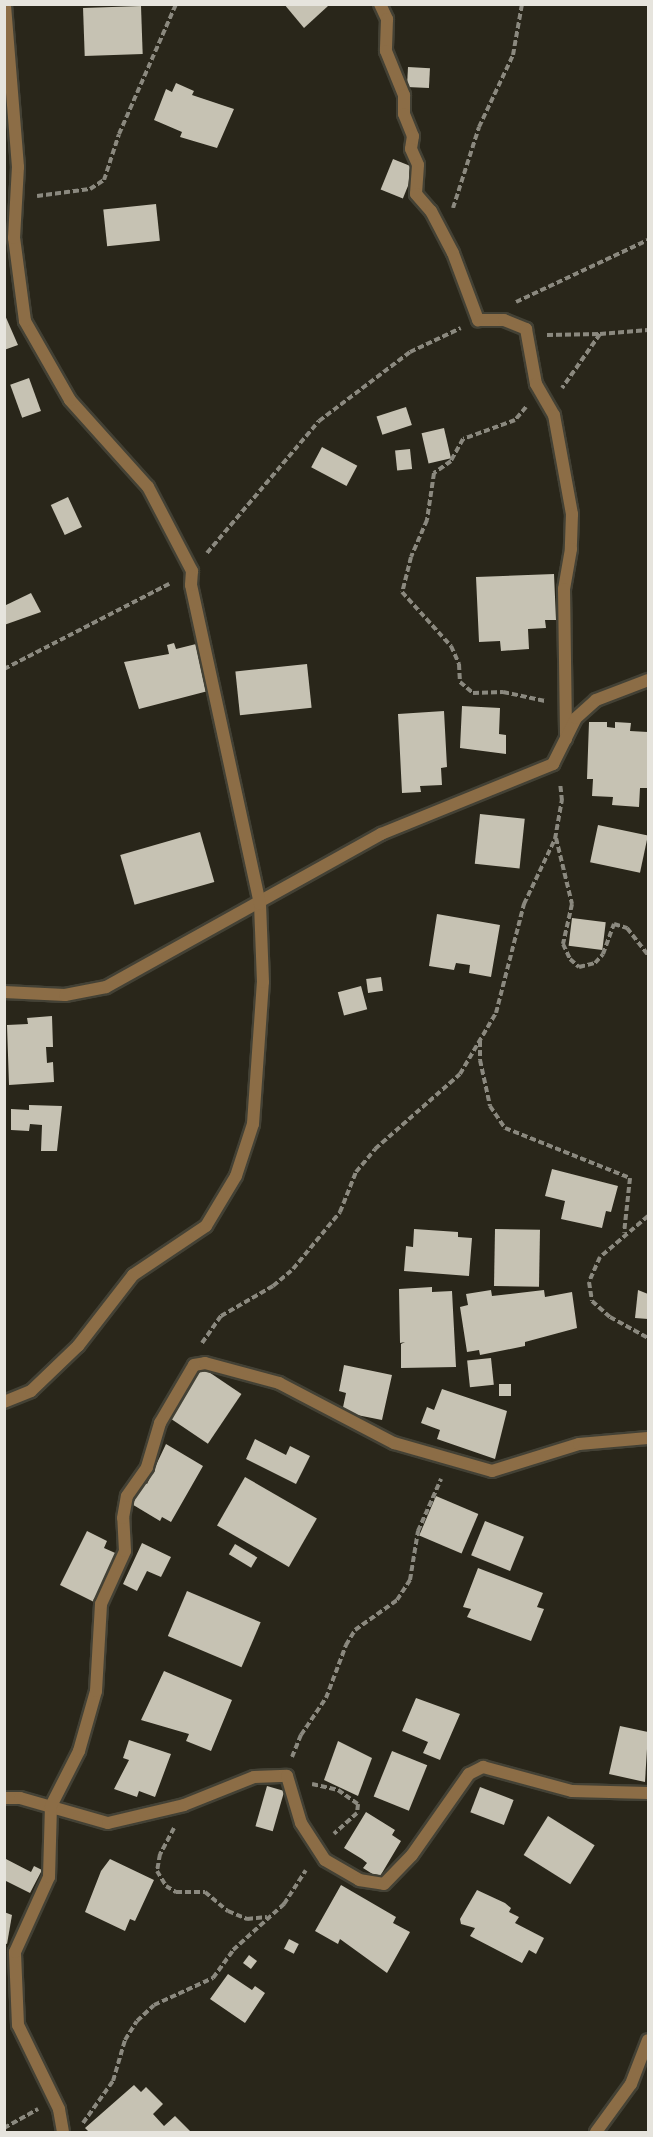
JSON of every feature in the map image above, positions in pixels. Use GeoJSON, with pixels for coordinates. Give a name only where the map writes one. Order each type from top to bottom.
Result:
{"type":"FeatureCollection","features":[{"type":"Feature","properties":{"kind":"street"},"geometry":{"type":"LineString","coordinates":[[4,1402],[31,1391],[78,1346],[133,1275],[206,1226],[236,1176],[253,1124],[262,982],[260,904],[191,585],[192,571],[148,487],[70,400],[25,321],[14,238],[18,167],[5,4]]}},
{"type":"Feature","properties":{"kind":"street"},"geometry":{"type":"LineString","coordinates":[[380,4],[387,19],[386,51],[404,95],[404,114],[413,136],[411,150],[418,165],[416,194],[431,210],[453,254],[478,320],[504,320],[526,329],[536,384],[554,415],[572,514],[571,549],[564,589],[566,739]]}},
{"type":"Feature","properties":{"kind":"street"},"geometry":{"type":"LineString","coordinates":[[4,992],[65,995],[106,987],[260,904],[381,834],[553,764],[576,718],[596,700],[648,680]]}},
{"type":"Feature","properties":{"kind":"street"},"geometry":{"type":"LineString","coordinates":[[69,2132],[18,2025],[15,1952],[49,1877],[51,1806],[79,1751],[96,1691],[101,1604],[125,1551],[123,1518],[127,1496],[147,1467],[160,1423],[194,1365],[205,1364],[279,1383],[394,1443],[492,1472],[579,1444],[648,1438]]}},
{"type":"Feature","properties":{"kind":"street"},"geometry":{"type":"LineString","coordinates":[[4,1798],[51,1806],[108,1823],[184,1805],[254,1777],[287,1776],[301,1823],[325,1860],[359,1880],[384,1884],[412,1856],[469,1774],[483,1767],[572,1791],[648,1793]]}},
{"type":"Feature","properties":{"kind":"street"},"geometry":{"type":"LineString","coordinates":[[596,2133],[631,2084],[648,2040]]}},
{"type":"Feature","properties":{"kind":"path"},"geometry":{"type":"LineString","coordinates":[[16,198],[90,189],[104,180],[119,134],[176,4]]}},
{"type":"Feature","properties":{"kind":"path"},"geometry":{"type":"LineString","coordinates":[[453,254],[451,230],[458,183],[513,55],[522,4]]}},
{"type":"Feature","properties":{"kind":"path"},"geometry":{"type":"LineString","coordinates":[[4,669],[192,571],[319,421],[410,352],[648,240]]}},
{"type":"Feature","properties":{"kind":"path"},"geometry":{"type":"LineString","coordinates":[[526,329],[548,335],[648,330]]}},
{"type":"Feature","properties":{"kind":"path"},"geometry":{"type":"LineString","coordinates":[[564,704],[503,692],[473,693],[460,682],[451,646],[402,592],[411,557],[427,520],[434,473],[451,461],[463,439],[515,420],[527,406],[547,403],[557,394],[600,334]]}},
{"type":"Feature","properties":{"kind":"path"},"geometry":{"type":"LineString","coordinates":[[194,1365],[212,1326],[221,1316],[273,1286],[293,1269],[340,1212],[356,1172],[375,1149],[460,1074],[496,1013],[524,904],[556,837],[562,801],[557,756]]}},
{"type":"Feature","properties":{"kind":"path"},"geometry":{"type":"LineString","coordinates":[[556,837],[572,904],[563,944],[570,959],[579,967],[595,963],[603,954],[614,924],[627,928],[648,955]]}},
{"type":"Feature","properties":{"kind":"path"},"geometry":{"type":"LineString","coordinates":[[480,1039],[480,1060],[490,1106],[505,1128],[630,1178],[624,1233]]}},
{"type":"Feature","properties":{"kind":"path"},"geometry":{"type":"LineString","coordinates":[[648,1216],[624,1233],[600,1257],[589,1282],[592,1301],[610,1317],[648,1338]]}},
{"type":"Feature","properties":{"kind":"path"},"geometry":{"type":"LineString","coordinates":[[69,2132],[99,2105],[113,2081],[125,2040],[137,2021],[154,2005],[213,1978],[233,1950],[284,1904],[317,1848],[350,1822],[358,1804],[338,1790],[287,1776],[301,1735],[326,1698],[345,1645],[365,1619],[397,1600],[410,1580],[423,1514],[452,1460]]}},
{"type":"Feature","properties":{"kind":"path"},"geometry":{"type":"LineString","coordinates":[[184,1805],[160,1854],[157,1870],[166,1886],[176,1892],[205,1892],[228,1911],[247,1919],[267,1917]]}},
{"type":"Feature","properties":{"kind":"path"},"geometry":{"type":"LineString","coordinates":[[4,2128],[54,2100]]}},
{"type":"Feature","properties":{"kind":"building"},"geometry":{"type":"Polygon","coordinates":[[[284,4],[326,4],[328,6],[304,28],[284,4]]]}},
{"type":"Feature","properties":{"kind":"building"},"geometry":{"type":"Polygon","coordinates":[[[141,6],[143,54],[85,56],[83,8],[141,6]]]}},
{"type":"Feature","properties":{"kind":"building"},"geometry":{"type":"Polygon","coordinates":[[[408,67],[430,68],[429,88],[407,87],[408,67]]]}},
{"type":"Feature","properties":{"kind":"building"},"geometry":{"type":"Polygon","coordinates":[[[176,83],[194,91],[192,95],[234,109],[217,148],[180,137],[182,132],[154,120],[166,89],[172,92],[176,83]]]}},
{"type":"Feature","properties":{"kind":"building"},"geometry":{"type":"Polygon","coordinates":[[[393,159],[415,168],[403,199],[381,190],[393,159]]]}},
{"type":"Feature","properties":{"kind":"building"},"geometry":{"type":"Polygon","coordinates":[[[156,204],[160,241],[107,246],[103,210],[156,204]]]}},
{"type":"Feature","properties":{"kind":"building"},"geometry":{"type":"Polygon","coordinates":[[[4,313],[18,345],[4,350],[4,313]]]}},
{"type":"Feature","properties":{"kind":"building"},"geometry":{"type":"Polygon","coordinates":[[[29,378],[41,411],[22,418],[10,385],[29,378]]]}},
{"type":"Feature","properties":{"kind":"building"},"geometry":{"type":"Polygon","coordinates":[[[406,407],[412,425],[382,435],[377,417],[406,407]]]}},
{"type":"Feature","properties":{"kind":"building"},"geometry":{"type":"Polygon","coordinates":[[[444,428],[451,458],[429,463],[422,433],[444,428]]]}},
{"type":"Feature","properties":{"kind":"building"},"geometry":{"type":"Polygon","coordinates":[[[322,447],[357,466],[347,486],[311,467],[322,447]]]}},
{"type":"Feature","properties":{"kind":"building"},"geometry":{"type":"Polygon","coordinates":[[[410,449],[412,469],[397,470],[395,451],[410,449]]]}},
{"type":"Feature","properties":{"kind":"building"},"geometry":{"type":"Polygon","coordinates":[[[68,497],[82,527],[65,535],[51,505],[68,497]]]}},
{"type":"Feature","properties":{"kind":"building"},"geometry":{"type":"Polygon","coordinates":[[[554,574],[556,620],[545,620],[546,628],[528,629],[529,649],[501,651],[500,641],[479,642],[476,577],[554,574]]]}},
{"type":"Feature","properties":{"kind":"building"},"geometry":{"type":"Polygon","coordinates":[[[31,593],[41,612],[4,625],[4,606],[31,593]]]}},
{"type":"Feature","properties":{"kind":"building"},"geometry":{"type":"Polygon","coordinates":[[[174,643],[176,649],[196,644],[208,691],[139,709],[124,662],[169,654],[167,645],[174,643]]]}},
{"type":"Feature","properties":{"kind":"building"},"geometry":{"type":"Polygon","coordinates":[[[307,664],[312,708],[240,715],[235,672],[307,664]]]}},
{"type":"Feature","properties":{"kind":"building"},"geometry":{"type":"Polygon","coordinates":[[[462,706],[500,708],[499,734],[506,735],[506,754],[460,748],[462,706]]]}},
{"type":"Feature","properties":{"kind":"building"},"geometry":{"type":"Polygon","coordinates":[[[444,711],[447,767],[441,768],[442,785],[420,786],[421,792],[402,793],[398,714],[444,711]]]}},
{"type":"Feature","properties":{"kind":"building"},"geometry":{"type":"Polygon","coordinates":[[[589,722],[607,722],[607,727],[615,728],[615,722],[631,723],[630,731],[648,732],[647,788],[640,788],[639,807],[612,805],[613,797],[592,796],[593,779],[587,779],[589,722]]]}},
{"type":"Feature","properties":{"kind":"building"},"geometry":{"type":"Polygon","coordinates":[[[480,814],[525,819],[520,868],[475,864],[480,814]]]}},
{"type":"Feature","properties":{"kind":"building"},"geometry":{"type":"Polygon","coordinates":[[[598,825],[648,836],[640,873],[590,862],[598,825]]]}},
{"type":"Feature","properties":{"kind":"building"},"geometry":{"type":"Polygon","coordinates":[[[200,832],[214,882],[135,905],[120,855],[200,832]]]}},
{"type":"Feature","properties":{"kind":"building"},"geometry":{"type":"Polygon","coordinates":[[[437,914],[500,925],[491,977],[469,973],[470,965],[456,963],[454,970],[429,966],[437,914]]]}},
{"type":"Feature","properties":{"kind":"building"},"geometry":{"type":"Polygon","coordinates":[[[572,918],[606,922],[602,950],[569,946],[572,918]]]}},
{"type":"Feature","properties":{"kind":"building"},"geometry":{"type":"Polygon","coordinates":[[[381,977],[383,991],[368,993],[366,979],[381,977]]]}},
{"type":"Feature","properties":{"kind":"building"},"geometry":{"type":"Polygon","coordinates":[[[361,986],[367,1009],[344,1015],[338,992],[361,986]]]}},
{"type":"Feature","properties":{"kind":"building"},"geometry":{"type":"Polygon","coordinates":[[[52,1016],[53,1047],[46,1047],[47,1063],[53,1062],[54,1082],[9,1085],[7,1025],[28,1024],[27,1018],[52,1016]]]}},
{"type":"Feature","properties":{"kind":"building"},"geometry":{"type":"Polygon","coordinates":[[[29,1105],[62,1106],[57,1151],[41,1151],[42,1125],[30,1124],[29,1131],[11,1130],[11,1109],[29,1110],[29,1105]]]}},
{"type":"Feature","properties":{"kind":"building"},"geometry":{"type":"Polygon","coordinates":[[[552,1169],[618,1186],[611,1212],[606,1211],[602,1228],[561,1219],[565,1201],[545,1196],[552,1169]]]}},
{"type":"Feature","properties":{"kind":"building"},"geometry":{"type":"Polygon","coordinates":[[[414,1229],[458,1232],[458,1237],[472,1238],[469,1276],[404,1271],[406,1246],[413,1247],[414,1229]]]}},
{"type":"Feature","properties":{"kind":"building"},"geometry":{"type":"Polygon","coordinates":[[[495,1229],[540,1230],[539,1287],[494,1286],[495,1229]]]}},
{"type":"Feature","properties":{"kind":"building"},"geometry":{"type":"Polygon","coordinates":[[[432,1287],[432,1292],[452,1291],[456,1367],[401,1368],[401,1344],[405,1342],[400,1343],[399,1289],[432,1287]]]}},
{"type":"Feature","properties":{"kind":"building"},"geometry":{"type":"Polygon","coordinates":[[[491,1290],[492,1296],[544,1290],[545,1297],[572,1292],[577,1328],[525,1342],[525,1346],[480,1355],[479,1350],[467,1352],[460,1307],[468,1305],[466,1294],[491,1290]]]}},
{"type":"Feature","properties":{"kind":"building"},"geometry":{"type":"Polygon","coordinates":[[[638,1290],[648,1294],[648,1319],[635,1318],[638,1290]]]}},
{"type":"Feature","properties":{"kind":"building"},"geometry":{"type":"Polygon","coordinates":[[[491,1358],[494,1385],[470,1387],[467,1361],[491,1358]]]}},
{"type":"Feature","properties":{"kind":"building"},"geometry":{"type":"Polygon","coordinates":[[[344,1365],[392,1375],[382,1420],[342,1412],[346,1393],[339,1391],[344,1365]]]}},
{"type":"Feature","properties":{"kind":"building"},"geometry":{"type":"Polygon","coordinates":[[[200,1366],[241,1394],[208,1444],[166,1416],[200,1366]]]}},
{"type":"Feature","properties":{"kind":"building"},"geometry":{"type":"Polygon","coordinates":[[[499,1384],[511,1384],[511,1396],[499,1396],[499,1384]]]}},
{"type":"Feature","properties":{"kind":"building"},"geometry":{"type":"Polygon","coordinates":[[[442,1389],[507,1411],[495,1459],[437,1439],[440,1430],[421,1423],[427,1407],[434,1410],[442,1389]]]}},
{"type":"Feature","properties":{"kind":"building"},"geometry":{"type":"Polygon","coordinates":[[[255,1439],[286,1455],[290,1446],[310,1456],[296,1484],[246,1459],[255,1439]]]}},
{"type":"Feature","properties":{"kind":"building"},"geometry":{"type":"Polygon","coordinates":[[[166,1444],[203,1466],[171,1522],[162,1517],[160,1521],[130,1503],[143,1481],[147,1484],[166,1444]]]}},
{"type":"Feature","properties":{"kind":"building"},"geometry":{"type":"Polygon","coordinates":[[[245,1477],[317,1518],[289,1567],[217,1525],[245,1477]]]}},
{"type":"Feature","properties":{"kind":"building"},"geometry":{"type":"Polygon","coordinates":[[[436,1496],[478,1514],[462,1554],[419,1536],[436,1496]]]}},
{"type":"Feature","properties":{"kind":"building"},"geometry":{"type":"Polygon","coordinates":[[[485,1521],[524,1537],[510,1571],[471,1555],[485,1521]]]}},
{"type":"Feature","properties":{"kind":"building"},"geometry":{"type":"Polygon","coordinates":[[[87,1531],[107,1541],[104,1548],[122,1556],[98,1604],[60,1585],[87,1531]]]}},
{"type":"Feature","properties":{"kind":"building"},"geometry":{"type":"Polygon","coordinates":[[[142,1543],[171,1557],[161,1577],[147,1571],[137,1591],[123,1584],[142,1543]]]}},
{"type":"Feature","properties":{"kind":"building"},"geometry":{"type":"Polygon","coordinates":[[[235,1544],[257,1557],[251,1568],[229,1554],[235,1544]]]}},
{"type":"Feature","properties":{"kind":"building"},"geometry":{"type":"Polygon","coordinates":[[[478,1568],[543,1593],[537,1607],[544,1609],[531,1641],[467,1617],[471,1609],[463,1607],[478,1568]]]}},
{"type":"Feature","properties":{"kind":"building"},"geometry":{"type":"Polygon","coordinates":[[[187,1591],[261,1622],[241,1667],[168,1636],[187,1591]]]}},
{"type":"Feature","properties":{"kind":"building"},"geometry":{"type":"Polygon","coordinates":[[[164,1671],[232,1700],[211,1751],[186,1741],[189,1734],[141,1720],[164,1671]]]}},
{"type":"Feature","properties":{"kind":"building"},"geometry":{"type":"Polygon","coordinates":[[[416,1698],[460,1714],[440,1760],[423,1753],[428,1742],[402,1731],[416,1698]]]}},
{"type":"Feature","properties":{"kind":"building"},"geometry":{"type":"Polygon","coordinates":[[[620,1726],[648,1732],[645,1782],[609,1774],[620,1726]]]}},
{"type":"Feature","properties":{"kind":"building"},"geometry":{"type":"Polygon","coordinates":[[[129,1740],[171,1754],[155,1797],[139,1791],[137,1797],[114,1789],[129,1760],[123,1758],[129,1740]]]}},
{"type":"Feature","properties":{"kind":"building"},"geometry":{"type":"Polygon","coordinates":[[[338,1741],[372,1758],[358,1796],[324,1780],[338,1741]]]}},
{"type":"Feature","properties":{"kind":"building"},"geometry":{"type":"Polygon","coordinates":[[[392,1751],[427,1765],[409,1811],[374,1796],[392,1751]]]}},
{"type":"Feature","properties":{"kind":"building"},"geometry":{"type":"Polygon","coordinates":[[[267,1786],[284,1791],[273,1831],[255,1826],[267,1786]]]}},
{"type":"Feature","properties":{"kind":"building"},"geometry":{"type":"Polygon","coordinates":[[[480,1787],[514,1800],[504,1825],[470,1812],[480,1787]]]}},
{"type":"Feature","properties":{"kind":"building"},"geometry":{"type":"Polygon","coordinates":[[[366,1812],[395,1830],[392,1835],[401,1841],[379,1878],[363,1868],[367,1863],[344,1848],[366,1812]]]}},
{"type":"Feature","properties":{"kind":"building"},"geometry":{"type":"Polygon","coordinates":[[[548,1816],[595,1845],[570,1884],[524,1855],[548,1816]]]}},
{"type":"Feature","properties":{"kind":"building"},"geometry":{"type":"Polygon","coordinates":[[[4,1858],[31,1872],[34,1866],[42,1870],[30,1893],[4,1880],[4,1858]]]}},
{"type":"Feature","properties":{"kind":"building"},"geometry":{"type":"Polygon","coordinates":[[[110,1859],[154,1880],[135,1921],[130,1919],[125,1931],[85,1912],[101,1871],[110,1859]]]}},
{"type":"Feature","properties":{"kind":"building"},"geometry":{"type":"Polygon","coordinates":[[[341,1885],[396,1917],[393,1923],[410,1932],[387,1973],[340,1939],[338,1944],[315,1931],[341,1885]]]}},
{"type":"Feature","properties":{"kind":"building"},"geometry":{"type":"Polygon","coordinates":[[[477,1890],[505,1903],[511,1908],[509,1912],[519,1917],[515,1923],[544,1938],[536,1954],[529,1950],[522,1963],[470,1936],[475,1928],[461,1924],[460,1919],[477,1890]]]}},
{"type":"Feature","properties":{"kind":"building"},"geometry":{"type":"Polygon","coordinates":[[[4,1912],[12,1915],[7,1944],[4,1943],[4,1912]]]}},
{"type":"Feature","properties":{"kind":"building"},"geometry":{"type":"Polygon","coordinates":[[[289,1939],[299,1944],[294,1954],[284,1949],[289,1939]]]}},
{"type":"Feature","properties":{"kind":"building"},"geometry":{"type":"Polygon","coordinates":[[[249,1955],[257,1961],[251,1969],[243,1963],[249,1955]]]}},
{"type":"Feature","properties":{"kind":"building"},"geometry":{"type":"Polygon","coordinates":[[[228,1974],[252,1990],[255,1986],[265,1993],[245,2023],[210,1999],[228,1974]]]}},
{"type":"Feature","properties":{"kind":"building"},"geometry":{"type":"Polygon","coordinates":[[[134,2085],[141,2092],[146,2087],[163,2104],[153,2114],[164,2126],[175,2116],[191,2132],[89,2132],[85,2128],[134,2085]]]}}]}
